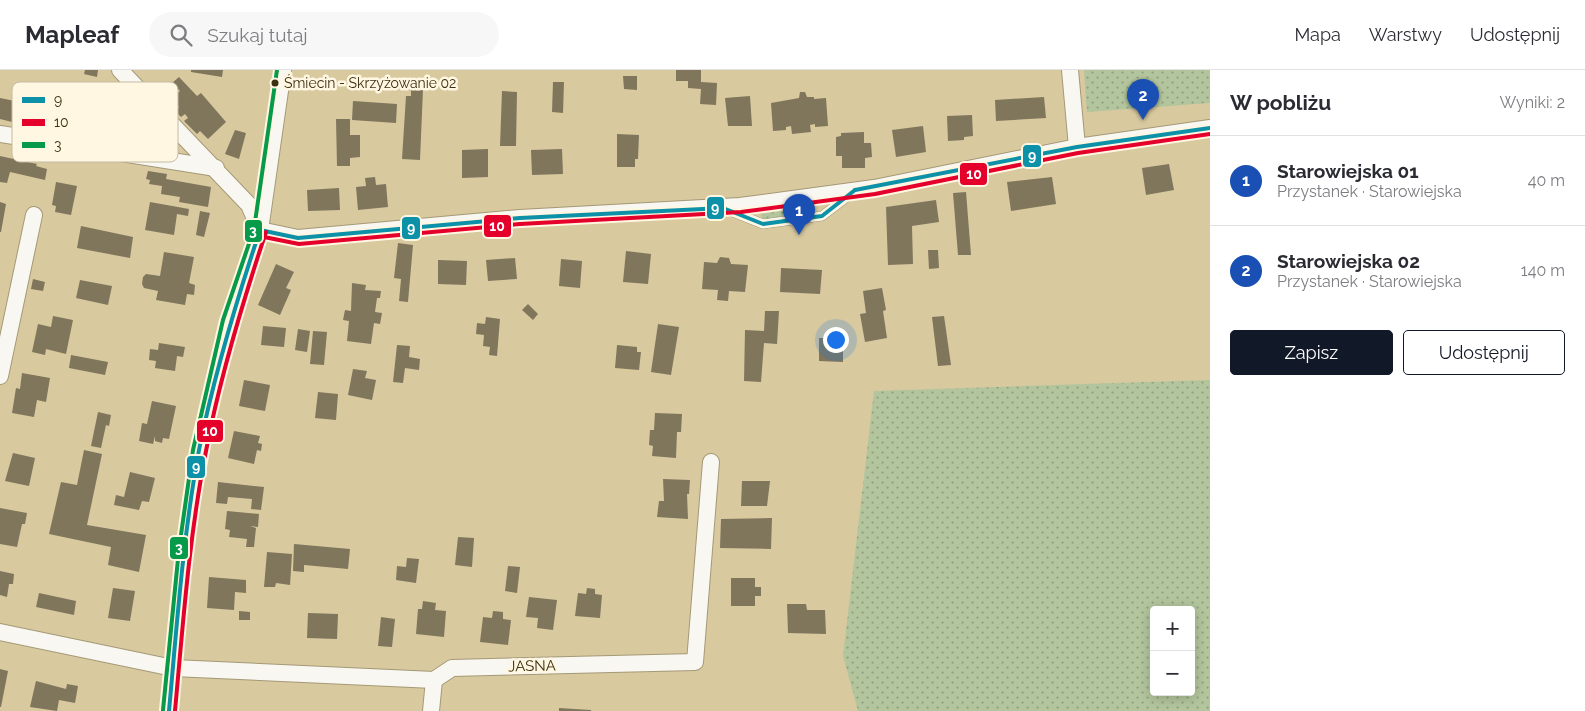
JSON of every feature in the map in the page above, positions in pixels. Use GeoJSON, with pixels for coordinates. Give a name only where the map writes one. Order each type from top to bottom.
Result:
{"type":"FeatureCollection","features":[{"type":"Feature","properties":{"kind":"street"},"geometry":{"type":"LineString","coordinates":[[120,70],[132,82]]}},
{"type":"Feature","properties":{"kind":"street"},"geometry":{"type":"LineString","coordinates":[[169,711],[185,550],[199,451],[229,321],[260,230],[283,70]]}},
{"type":"Feature","properties":{"kind":"street"},"geometry":{"type":"LineString","coordinates":[[1070,70],[1077,147]]}},
{"type":"Feature","properties":{"kind":"street"},"geometry":{"type":"LineString","coordinates":[[260,230],[298,238],[520,218],[723,208],[855,190],[1077,147],[1210,128]]}},
{"type":"Feature","properties":{"kind":"street"},"geometry":{"type":"LineString","coordinates":[[178,129],[216,168],[248,205],[260,230]]}},
{"type":"Feature","properties":{"kind":"street"},"geometry":{"type":"LineString","coordinates":[[178,162],[216,168]]}},
{"type":"Feature","properties":{"kind":"street"},"geometry":{"type":"LineString","coordinates":[[0,376],[34,215]]}},
{"type":"Feature","properties":{"kind":"street","name":"JASNA"},"geometry":{"type":"LineString","coordinates":[[434,680],[452,668],[694,662],[711,462]]}},
{"type":"Feature","properties":{"kind":"street"},"geometry":{"type":"LineString","coordinates":[[0,632],[173,668],[434,680],[431,711]]}},
{"type":"Feature","properties":{"kind":"green space"},"geometry":{"type":"Polygon","coordinates":[[[1084,70],[1210,70],[1210,103],[1087,112],[1084,70]]]}},
{"type":"Feature","properties":{"kind":"green space"},"geometry":{"type":"Polygon","coordinates":[[[814,207],[816,209],[814,212],[769,220],[762,218],[761,214],[814,207]]]}},
{"type":"Feature","properties":{"kind":"green space"},"geometry":{"type":"Polygon","coordinates":[[[1210,380],[1210,711],[858,711],[843,656],[874,391],[1210,380]]]}},
{"type":"Feature","properties":{"kind":"building"},"geometry":{"type":"Polygon","coordinates":[[[85,70],[98,70],[97,77],[84,74],[85,70]]]}},
{"type":"Feature","properties":{"kind":"building"},"geometry":{"type":"Polygon","coordinates":[[[191,70],[223,70],[222,77],[191,72],[191,70]]]}},
{"type":"Feature","properties":{"kind":"building"},"geometry":{"type":"Polygon","coordinates":[[[676,70],[701,70],[701,82],[717,83],[716,105],[700,104],[701,89],[688,88],[688,81],[676,81],[676,70]]]}},
{"type":"Feature","properties":{"kind":"building"},"geometry":{"type":"Polygon","coordinates":[[[623,76],[637,76],[637,90],[624,89],[623,76]]]}},
{"type":"Feature","properties":{"kind":"building"},"geometry":{"type":"Polygon","coordinates":[[[179,77],[197,96],[201,93],[226,122],[208,139],[200,131],[197,134],[184,121],[188,118],[185,114],[181,117],[178,114],[178,93],[180,91],[178,89],[178,82],[173,82],[179,77]]]}},
{"type":"Feature","properties":{"kind":"building"},"geometry":{"type":"Polygon","coordinates":[[[553,82],[564,82],[563,113],[552,112],[553,82]]]}},
{"type":"Feature","properties":{"kind":"building"},"geometry":{"type":"Polygon","coordinates":[[[411,88],[423,89],[420,160],[402,159],[406,96],[411,96],[411,88]]]}},
{"type":"Feature","properties":{"kind":"building"},"geometry":{"type":"Polygon","coordinates":[[[502,91],[517,92],[516,146],[500,146],[502,91]]]}},
{"type":"Feature","properties":{"kind":"building"},"geometry":{"type":"Polygon","coordinates":[[[800,92],[805,92],[807,97],[814,97],[814,99],[826,98],[828,126],[815,127],[815,124],[810,125],[811,132],[792,134],[791,126],[786,127],[786,130],[773,131],[771,103],[799,98],[800,92]]]}},
{"type":"Feature","properties":{"kind":"building"},"geometry":{"type":"Polygon","coordinates":[[[750,96],[752,126],[728,126],[725,98],[750,96]]]}},
{"type":"Feature","properties":{"kind":"building"},"geometry":{"type":"Polygon","coordinates":[[[1044,97],[1046,118],[996,121],[995,100],[1044,97]]]}},
{"type":"Feature","properties":{"kind":"building"},"geometry":{"type":"Polygon","coordinates":[[[0,98],[12,100],[12,122],[0,119],[0,98]]]}},
{"type":"Feature","properties":{"kind":"building"},"geometry":{"type":"Polygon","coordinates":[[[353,101],[397,104],[396,123],[352,120],[353,101]]]}},
{"type":"Feature","properties":{"kind":"building"},"geometry":{"type":"Polygon","coordinates":[[[972,115],[973,136],[964,137],[964,140],[948,141],[947,116],[972,115]]]}},
{"type":"Feature","properties":{"kind":"building"},"geometry":{"type":"Polygon","coordinates":[[[336,119],[350,119],[350,135],[360,135],[360,157],[350,158],[350,166],[337,166],[336,119]]]}},
{"type":"Feature","properties":{"kind":"building"},"geometry":{"type":"Polygon","coordinates":[[[923,126],[926,152],[896,157],[892,130],[923,126]]]}},
{"type":"Feature","properties":{"kind":"building"},"geometry":{"type":"Polygon","coordinates":[[[235,130],[246,133],[239,159],[225,154],[235,130]]]}},
{"type":"Feature","properties":{"kind":"building"},"geometry":{"type":"Polygon","coordinates":[[[864,132],[864,143],[871,143],[872,157],[865,158],[865,168],[842,168],[842,156],[836,156],[836,137],[841,136],[841,133],[864,132]]]}},
{"type":"Feature","properties":{"kind":"building"},"geometry":{"type":"Polygon","coordinates":[[[617,134],[639,135],[638,159],[635,159],[635,167],[617,167],[617,134]]]}},
{"type":"Feature","properties":{"kind":"building"},"geometry":{"type":"Polygon","coordinates":[[[488,149],[488,177],[462,178],[462,150],[488,149]]]}},
{"type":"Feature","properties":{"kind":"building"},"geometry":{"type":"Polygon","coordinates":[[[562,149],[563,174],[532,175],[531,150],[562,149]]]}},
{"type":"Feature","properties":{"kind":"building"},"geometry":{"type":"Polygon","coordinates":[[[0,156],[12,159],[12,162],[28,162],[47,169],[45,180],[10,172],[7,183],[0,182],[0,156]]]}},
{"type":"Feature","properties":{"kind":"building"},"geometry":{"type":"Polygon","coordinates":[[[1169,164],[1174,190],[1146,195],[1142,168],[1169,164]]]}},
{"type":"Feature","properties":{"kind":"building"},"geometry":{"type":"Polygon","coordinates":[[[148,171],[167,174],[166,179],[211,187],[208,207],[179,202],[180,197],[161,194],[162,186],[149,184],[150,180],[146,179],[148,171]]]}},
{"type":"Feature","properties":{"kind":"building"},"geometry":{"type":"Polygon","coordinates":[[[375,177],[376,185],[386,184],[388,207],[358,210],[356,187],[366,186],[365,178],[375,177]]]}},
{"type":"Feature","properties":{"kind":"building"},"geometry":{"type":"Polygon","coordinates":[[[1052,177],[1056,204],[1011,211],[1007,182],[1052,177]]]}},
{"type":"Feature","properties":{"kind":"building"},"geometry":{"type":"Polygon","coordinates":[[[56,182],[77,186],[71,215],[55,212],[56,206],[52,205],[56,182]]]}},
{"type":"Feature","properties":{"kind":"building"},"geometry":{"type":"Polygon","coordinates":[[[339,188],[340,210],[308,211],[307,190],[339,188]]]}},
{"type":"Feature","properties":{"kind":"building"},"geometry":{"type":"Polygon","coordinates":[[[966,192],[971,255],[958,255],[953,193],[966,192]]]}},
{"type":"Feature","properties":{"kind":"building"},"geometry":{"type":"Polygon","coordinates":[[[936,200],[939,222],[912,226],[913,264],[888,265],[886,207],[936,200]]]}},
{"type":"Feature","properties":{"kind":"building"},"geometry":{"type":"Polygon","coordinates":[[[0,202],[6,204],[1,232],[0,232],[0,202]]]}},
{"type":"Feature","properties":{"kind":"building"},"geometry":{"type":"Polygon","coordinates":[[[150,202],[189,209],[188,216],[177,214],[174,235],[145,230],[150,202]]]}},
{"type":"Feature","properties":{"kind":"building"},"geometry":{"type":"Polygon","coordinates":[[[200,211],[210,213],[204,237],[196,235],[200,211]]]}},
{"type":"Feature","properties":{"kind":"building"},"geometry":{"type":"Polygon","coordinates":[[[81,226],[133,237],[130,258],[77,248],[81,226]]]}},
{"type":"Feature","properties":{"kind":"building"},"geometry":{"type":"Polygon","coordinates":[[[398,243],[413,245],[408,302],[399,301],[401,279],[394,278],[398,243]]]}},
{"type":"Feature","properties":{"kind":"building"},"geometry":{"type":"Polygon","coordinates":[[[928,250],[938,250],[939,268],[929,269],[928,250]]]}},
{"type":"Feature","properties":{"kind":"building"},"geometry":{"type":"Polygon","coordinates":[[[626,251],[651,254],[648,284],[623,282],[626,251]]]}},
{"type":"Feature","properties":{"kind":"building"},"geometry":{"type":"Polygon","coordinates":[[[164,252],[194,257],[189,283],[195,285],[194,295],[187,294],[185,305],[156,300],[158,291],[144,288],[142,284],[143,277],[146,274],[160,276],[164,252]]]}},
{"type":"Feature","properties":{"kind":"building"},"geometry":{"type":"Polygon","coordinates":[[[720,257],[729,258],[731,264],[748,265],[745,292],[729,291],[728,301],[717,300],[718,290],[702,289],[704,262],[717,263],[720,257]]]}},
{"type":"Feature","properties":{"kind":"building"},"geometry":{"type":"Polygon","coordinates":[[[515,258],[517,279],[488,281],[486,260],[515,258]]]}},
{"type":"Feature","properties":{"kind":"building"},"geometry":{"type":"Polygon","coordinates":[[[561,259],[582,261],[580,288],[559,286],[561,259]]]}},
{"type":"Feature","properties":{"kind":"building"},"geometry":{"type":"Polygon","coordinates":[[[438,260],[467,261],[466,285],[438,284],[438,260]]]}},
{"type":"Feature","properties":{"kind":"building"},"geometry":{"type":"Polygon","coordinates":[[[276,264],[294,272],[286,288],[291,290],[280,315],[258,305],[276,264]]]}},
{"type":"Feature","properties":{"kind":"building"},"geometry":{"type":"Polygon","coordinates":[[[781,268],[822,270],[820,294],[780,292],[781,268]]]}},
{"type":"Feature","properties":{"kind":"building"},"geometry":{"type":"Polygon","coordinates":[[[33,279],[45,282],[43,291],[31,289],[33,279]]]}},
{"type":"Feature","properties":{"kind":"building"},"geometry":{"type":"Polygon","coordinates":[[[80,280],[112,286],[108,305],[76,298],[80,280]]]}},
{"type":"Feature","properties":{"kind":"building"},"geometry":{"type":"Polygon","coordinates":[[[352,283],[366,285],[365,290],[381,291],[380,298],[377,298],[375,312],[382,313],[380,324],[374,323],[371,344],[347,341],[349,321],[343,320],[345,310],[351,311],[352,283]]]}},
{"type":"Feature","properties":{"kind":"building"},"geometry":{"type":"Polygon","coordinates":[[[882,288],[886,310],[883,311],[887,338],[865,342],[860,314],[866,313],[863,291],[882,288]]]}},
{"type":"Feature","properties":{"kind":"building"},"geometry":{"type":"Polygon","coordinates":[[[528,304],[538,314],[533,320],[522,310],[528,304]]]}},
{"type":"Feature","properties":{"kind":"building"},"geometry":{"type":"Polygon","coordinates":[[[765,311],[779,311],[777,344],[764,343],[761,382],[744,381],[745,330],[764,331],[765,311]]]}},
{"type":"Feature","properties":{"kind":"building"},"geometry":{"type":"Polygon","coordinates":[[[53,316],[73,320],[66,354],[46,349],[45,355],[32,352],[38,324],[51,327],[53,316]]]}},
{"type":"Feature","properties":{"kind":"building"},"geometry":{"type":"Polygon","coordinates":[[[944,316],[951,365],[938,366],[932,317],[944,316]]]}},
{"type":"Feature","properties":{"kind":"building"},"geometry":{"type":"Polygon","coordinates":[[[486,317],[500,319],[497,356],[489,355],[490,347],[483,346],[484,335],[476,334],[477,323],[485,324],[486,317]]]}},
{"type":"Feature","properties":{"kind":"building"},"geometry":{"type":"Polygon","coordinates":[[[658,324],[679,327],[671,375],[651,372],[658,324]]]}},
{"type":"Feature","properties":{"kind":"building"},"geometry":{"type":"Polygon","coordinates":[[[263,326],[286,328],[284,347],[261,345],[263,326]]]}},
{"type":"Feature","properties":{"kind":"building"},"geometry":{"type":"Polygon","coordinates":[[[298,329],[310,331],[307,352],[295,350],[298,329]]]}},
{"type":"Feature","properties":{"kind":"building"},"geometry":{"type":"Polygon","coordinates":[[[313,331],[327,332],[324,365],[310,364],[313,331]]]}},
{"type":"Feature","properties":{"kind":"building"},"geometry":{"type":"Polygon","coordinates":[[[819,338],[843,338],[843,362],[819,361],[819,338]]]}},
{"type":"Feature","properties":{"kind":"building"},"geometry":{"type":"Polygon","coordinates":[[[159,343],[185,347],[183,357],[177,356],[175,371],[155,368],[156,361],[149,360],[150,349],[158,350],[159,343]]]}},
{"type":"Feature","properties":{"kind":"building"},"geometry":{"type":"Polygon","coordinates":[[[397,345],[410,346],[409,357],[420,359],[419,370],[405,368],[403,383],[393,382],[397,345]]]}},
{"type":"Feature","properties":{"kind":"building"},"geometry":{"type":"Polygon","coordinates":[[[617,345],[637,347],[637,352],[641,352],[639,370],[615,368],[617,345]]]}},
{"type":"Feature","properties":{"kind":"building"},"geometry":{"type":"Polygon","coordinates":[[[71,355],[108,362],[105,375],[69,368],[71,355]]]}},
{"type":"Feature","properties":{"kind":"building"},"geometry":{"type":"Polygon","coordinates":[[[353,369],[367,371],[365,378],[376,380],[372,400],[348,395],[353,369]]]}},
{"type":"Feature","properties":{"kind":"building"},"geometry":{"type":"Polygon","coordinates":[[[22,373],[50,378],[46,402],[37,400],[34,417],[12,413],[16,388],[20,389],[22,373]]]}},
{"type":"Feature","properties":{"kind":"building"},"geometry":{"type":"Polygon","coordinates":[[[244,380],[270,385],[265,411],[239,406],[244,380]]]}},
{"type":"Feature","properties":{"kind":"building"},"geometry":{"type":"Polygon","coordinates":[[[318,392],[338,394],[336,420],[315,418],[318,392]]]}},
{"type":"Feature","properties":{"kind":"building"},"geometry":{"type":"Polygon","coordinates":[[[152,401],[176,406],[169,439],[163,438],[162,443],[155,441],[155,436],[153,444],[139,441],[142,423],[147,424],[152,401]]]}},
{"type":"Feature","properties":{"kind":"building"},"geometry":{"type":"Polygon","coordinates":[[[98,412],[111,415],[109,426],[106,425],[101,448],[91,446],[98,412]]]}},
{"type":"Feature","properties":{"kind":"building"},"geometry":{"type":"Polygon","coordinates":[[[655,413],[682,414],[681,432],[677,432],[676,458],[652,456],[653,446],[649,445],[650,430],[654,430],[655,413]]]}},
{"type":"Feature","properties":{"kind":"building"},"geometry":{"type":"Polygon","coordinates":[[[234,431],[260,436],[258,443],[262,444],[261,451],[257,450],[254,464],[228,458],[234,431]]]}},
{"type":"Feature","properties":{"kind":"building"},"geometry":{"type":"Polygon","coordinates":[[[84,450],[102,454],[87,525],[146,535],[139,572],[108,565],[111,547],[49,534],[61,482],[77,485],[84,450]]]}},
{"type":"Feature","properties":{"kind":"building"},"geometry":{"type":"Polygon","coordinates":[[[13,453],[35,458],[29,486],[5,481],[13,453]]]}},
{"type":"Feature","properties":{"kind":"building"},"geometry":{"type":"Polygon","coordinates":[[[130,472],[155,478],[149,502],[142,501],[139,510],[114,505],[116,495],[124,497],[130,472]]]}},
{"type":"Feature","properties":{"kind":"building"},"geometry":{"type":"Polygon","coordinates":[[[663,479],[690,480],[689,494],[687,494],[688,519],[657,517],[659,501],[664,501],[663,479]]]}},
{"type":"Feature","properties":{"kind":"building"},"geometry":{"type":"Polygon","coordinates":[[[742,481],[770,481],[767,506],[741,506],[742,481]]]}},
{"type":"Feature","properties":{"kind":"building"},"geometry":{"type":"Polygon","coordinates":[[[218,482],[264,487],[261,510],[251,509],[252,499],[228,497],[227,504],[216,503],[218,482]]]}},
{"type":"Feature","properties":{"kind":"building"},"geometry":{"type":"Polygon","coordinates":[[[0,508],[27,513],[25,524],[22,524],[17,547],[0,544],[0,508]]]}},
{"type":"Feature","properties":{"kind":"building"},"geometry":{"type":"Polygon","coordinates":[[[227,511],[259,514],[258,527],[250,526],[256,528],[254,547],[246,547],[247,539],[229,537],[230,530],[225,529],[227,511]]]}},
{"type":"Feature","properties":{"kind":"building"},"geometry":{"type":"Polygon","coordinates":[[[772,518],[771,549],[720,548],[721,519],[772,518]]]}},
{"type":"Feature","properties":{"kind":"building"},"geometry":{"type":"Polygon","coordinates":[[[458,537],[474,538],[472,567],[455,565],[458,537]]]}},
{"type":"Feature","properties":{"kind":"building"},"geometry":{"type":"Polygon","coordinates":[[[294,544],[350,549],[348,569],[304,565],[304,572],[293,571],[294,544]]]}},
{"type":"Feature","properties":{"kind":"building"},"geometry":{"type":"Polygon","coordinates":[[[267,552],[292,554],[290,585],[276,583],[275,587],[264,587],[267,552]]]}},
{"type":"Feature","properties":{"kind":"building"},"geometry":{"type":"Polygon","coordinates":[[[407,558],[419,559],[416,583],[396,580],[397,566],[406,567],[407,558]]]}},
{"type":"Feature","properties":{"kind":"building"},"geometry":{"type":"Polygon","coordinates":[[[508,566],[520,567],[517,593],[505,591],[508,566]]]}},
{"type":"Feature","properties":{"kind":"building"},"geometry":{"type":"Polygon","coordinates":[[[0,571],[14,574],[13,584],[9,584],[7,597],[0,595],[0,571]]]}},
{"type":"Feature","properties":{"kind":"building"},"geometry":{"type":"Polygon","coordinates":[[[209,577],[246,580],[246,593],[235,592],[234,610],[207,608],[209,577]]]}},
{"type":"Feature","properties":{"kind":"building"},"geometry":{"type":"Polygon","coordinates":[[[731,578],[755,578],[755,587],[761,587],[761,596],[755,596],[755,606],[731,606],[731,578]]]}},
{"type":"Feature","properties":{"kind":"building"},"geometry":{"type":"Polygon","coordinates":[[[113,588],[135,591],[130,621],[108,618],[113,588]]]}},
{"type":"Feature","properties":{"kind":"building"},"geometry":{"type":"Polygon","coordinates":[[[587,588],[595,589],[595,594],[602,595],[600,618],[575,616],[578,593],[586,594],[587,588]]]}},
{"type":"Feature","properties":{"kind":"building"},"geometry":{"type":"Polygon","coordinates":[[[39,593],[76,601],[74,615],[36,607],[39,593]]]}},
{"type":"Feature","properties":{"kind":"building"},"geometry":{"type":"Polygon","coordinates":[[[529,597],[557,600],[553,630],[537,628],[538,618],[526,617],[529,597]]]}},
{"type":"Feature","properties":{"kind":"building"},"geometry":{"type":"Polygon","coordinates":[[[423,601],[436,603],[435,610],[446,611],[444,637],[416,634],[418,609],[422,609],[423,601]]]}},
{"type":"Feature","properties":{"kind":"building"},"geometry":{"type":"Polygon","coordinates":[[[787,604],[806,604],[807,610],[825,610],[826,634],[788,633],[787,604]]]}},
{"type":"Feature","properties":{"kind":"building"},"geometry":{"type":"Polygon","coordinates":[[[239,611],[250,612],[250,620],[239,620],[239,611]]]}},
{"type":"Feature","properties":{"kind":"building"},"geometry":{"type":"Polygon","coordinates":[[[493,611],[503,612],[503,619],[511,620],[508,645],[480,642],[483,617],[492,618],[493,611]]]}},
{"type":"Feature","properties":{"kind":"building"},"geometry":{"type":"Polygon","coordinates":[[[308,613],[338,614],[337,639],[307,638],[308,613]]]}},
{"type":"Feature","properties":{"kind":"building"},"geometry":{"type":"Polygon","coordinates":[[[381,617],[395,619],[392,647],[378,646],[381,617]]]}},
{"type":"Feature","properties":{"kind":"building"},"geometry":{"type":"Polygon","coordinates":[[[0,669],[8,671],[1,707],[0,707],[0,669]]]}},
{"type":"Feature","properties":{"kind":"building"},"geometry":{"type":"Polygon","coordinates":[[[36,681],[66,689],[67,684],[78,686],[75,703],[59,700],[57,711],[30,707],[36,681]]]}},
{"type":"Feature","properties":{"kind":"building"},"geometry":{"type":"Polygon","coordinates":[[[559,708],[591,710],[591,711],[559,711],[559,708]]]}},
{"type":"Feature","properties":{"kind":"transit line","name":"3"},"geometry":{"type":"LineString","coordinates":[[163,710],[179,549],[193,450],[223,320],[254,229],[277,70]]}},
{"type":"Feature","properties":{"kind":"transit line","name":"9"},"geometry":{"type":"LineString","coordinates":[[855,190],[1077,147],[1210,128]]}},
{"type":"Feature","properties":{"kind":"transit line","name":"10"},"geometry":{"type":"LineString","coordinates":[[259,236],[299,244],[520,224],[741,212],[875,194],[1078,153],[1210,134]]}},
{"type":"Feature","properties":{"kind":"transit line","name":"9"},"geometry":{"type":"LineString","coordinates":[[260,230],[298,238],[520,218],[723,208],[763,224],[822,216],[855,190]]}},
{"type":"Feature","properties":{"kind":"transit line","name":"9"},"geometry":{"type":"LineString","coordinates":[[169,711],[185,547],[199,450],[211,394],[226,339],[260,230]]}},
{"type":"Feature","properties":{"kind":"transit line","name":"10"},"geometry":{"type":"LineString","coordinates":[[175,711],[191,548],[206,451],[232,340],[266,232]]}},
{"type":"Feature","properties":{"kind":"place","name":"Śmiecin - Skrzyżowanie 02"},"geometry":{"type":"Point","coordinates":[275,83]}},
{"type":"Feature","properties":{"kind":"place","name":"Starowiejska 02"},"geometry":{"type":"Point","coordinates":[1143,120]}},
{"type":"Feature","properties":{"kind":"place","name":"Starowiejska 01"},"geometry":{"type":"Point","coordinates":[799,235]}}]}
